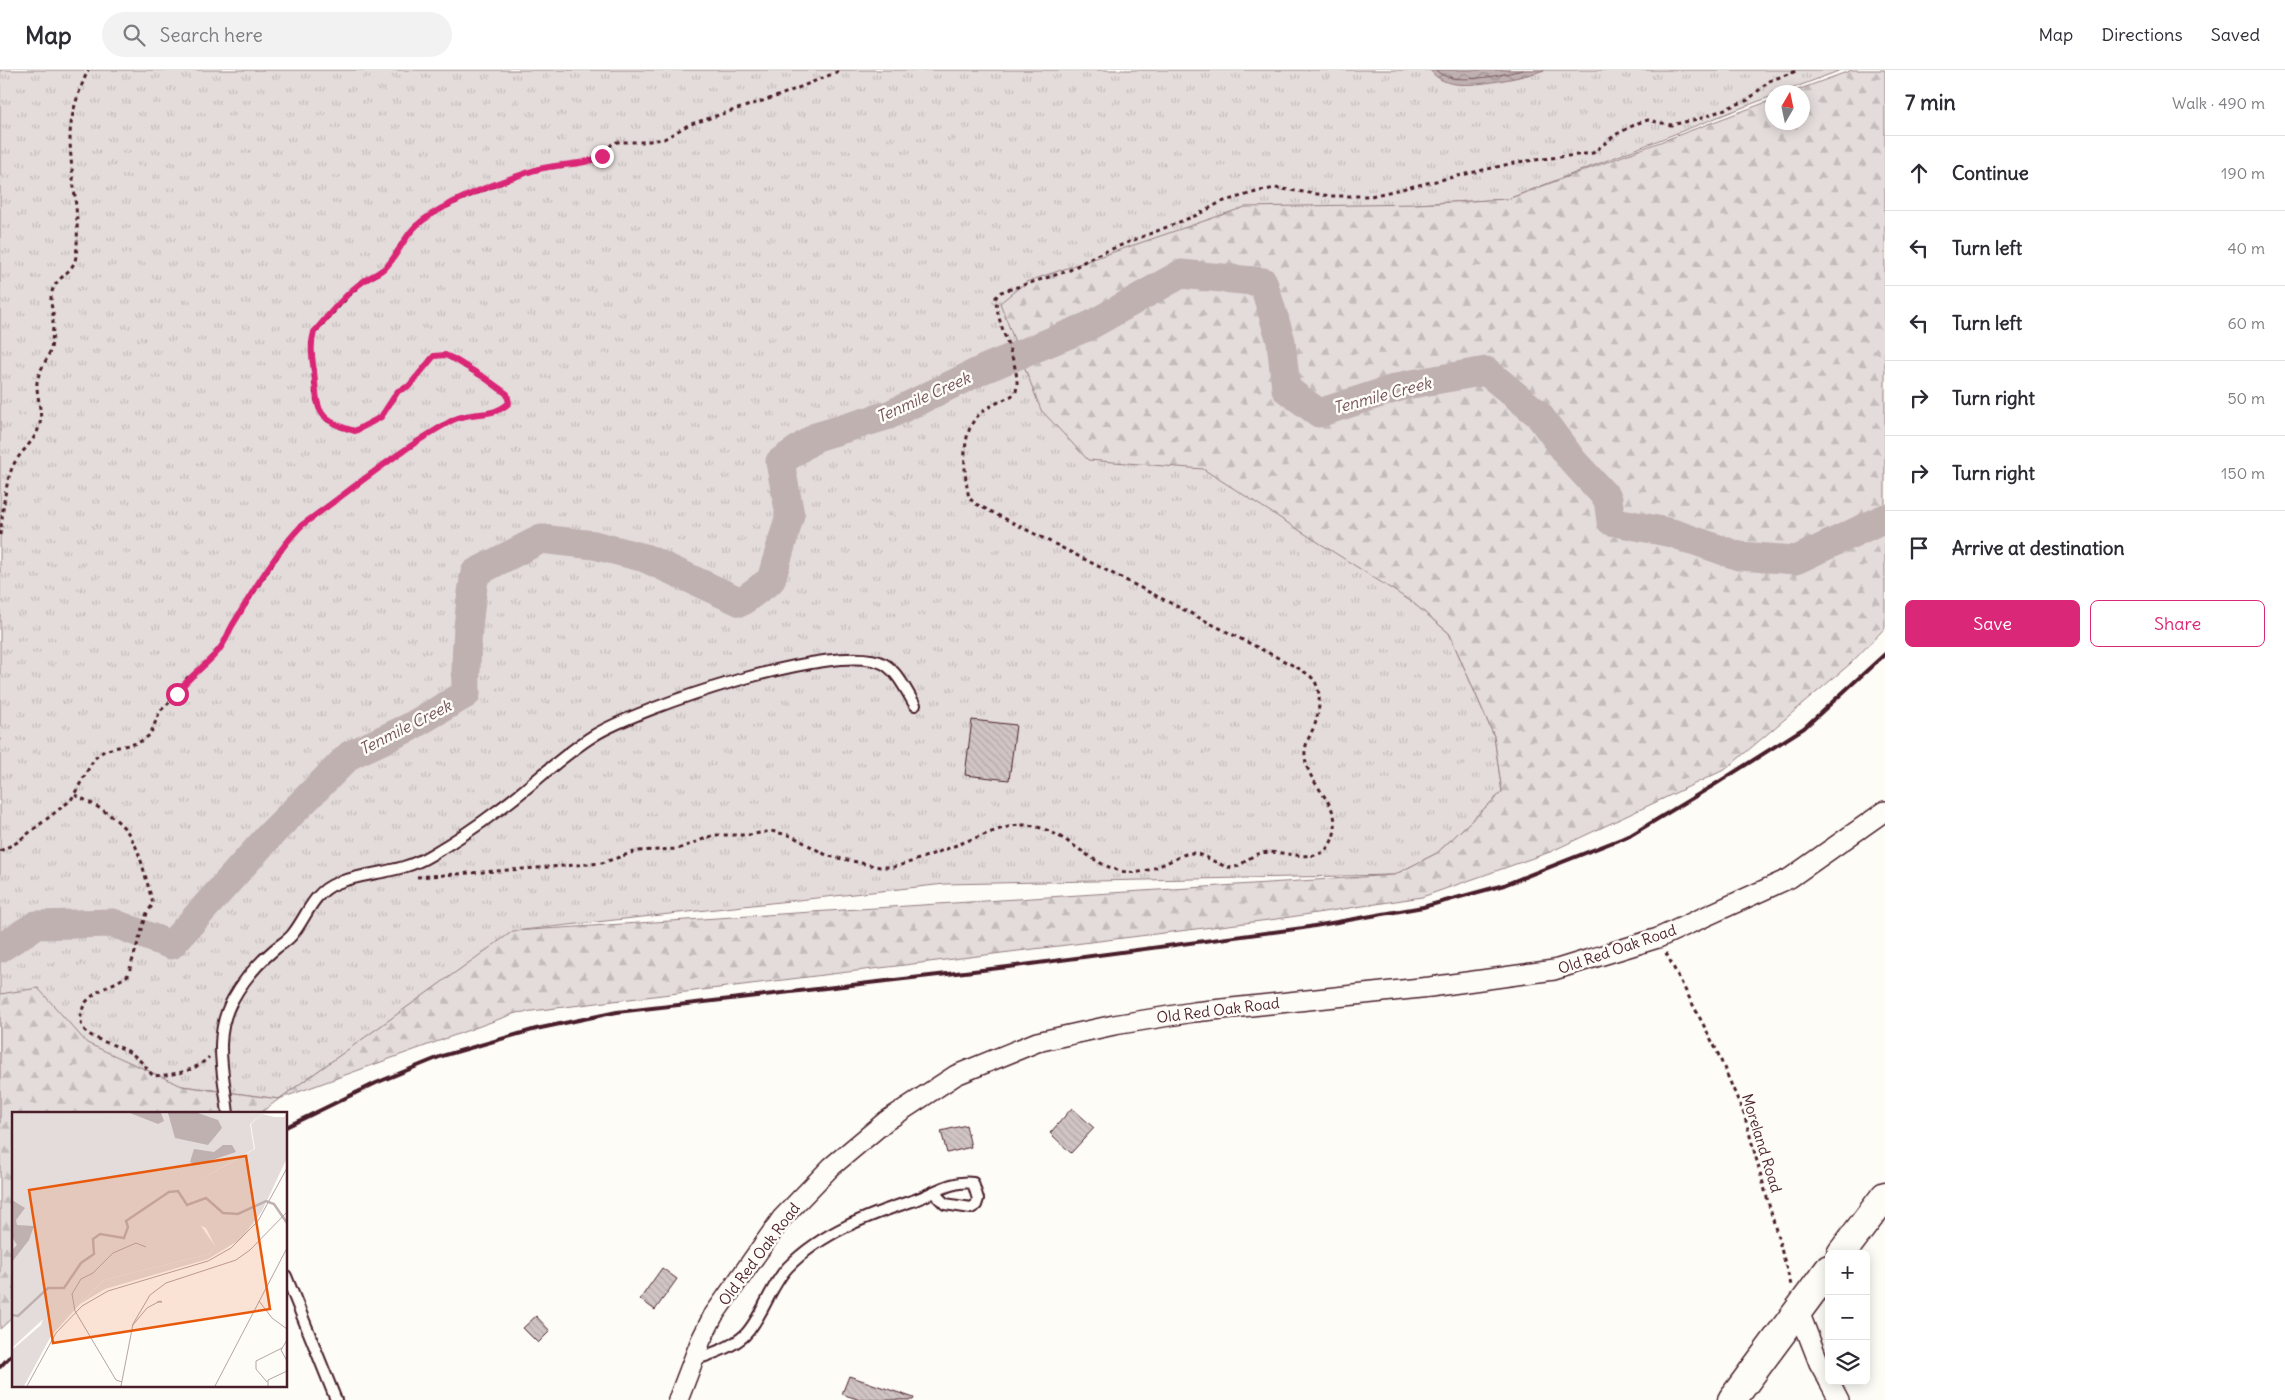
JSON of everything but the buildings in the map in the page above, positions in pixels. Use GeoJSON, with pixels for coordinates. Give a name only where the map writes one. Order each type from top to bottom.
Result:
{"type":"FeatureCollection","features":[{"type":"Feature","properties":{"kind":"main road"},"geometry":{"type":"LineString","coordinates":[[1844,1250],[1885,1196]]}},
{"type":"Feature","properties":{"kind":"main road"},"geometry":{"type":"LineString","coordinates":[[1732,1400],[1825,1274]]}},
{"type":"Feature","properties":{"kind":"street","name":"Old Red Oak Road"},"geometry":{"type":"LineString","coordinates":[[678,1400],[693,1360],[713,1316],[782,1218],[831,1167],[886,1121],[956,1075],[1037,1042],[1114,1024],[1194,1012],[1430,987],[1554,970],[1658,938],[1790,878],[1885,810]]}},
{"type":"Feature","properties":{"kind":"street"},"geometry":{"type":"LineString","coordinates":[[1798,1309],[1825,1374]]}},
{"type":"Feature","properties":{"kind":"street"},"geometry":{"type":"LineString","coordinates":[[1831,1385],[1839,1400]]}},
{"type":"Feature","properties":{"kind":"lane"},"geometry":{"type":"LineString","coordinates":[[228,1112],[219,1042],[227,1010],[249,976],[265,958],[293,934],[316,896],[322,890],[338,883],[414,865],[498,811],[569,752],[594,735],[664,703],[740,679],[814,662],[870,661],[883,664],[892,672],[914,705]]}},
{"type":"Feature","properties":{"kind":"lane"},"geometry":{"type":"LineString","coordinates":[[693,1360],[716,1353],[745,1335],[787,1268],[816,1243],[843,1227],[934,1193]]}},
{"type":"Feature","properties":{"kind":"lane"},"geometry":{"type":"LineString","coordinates":[[288,1281],[336,1400]]}},
{"type":"Feature","properties":{"kind":"path"},"geometry":{"type":"LineString","coordinates":[[0,535],[12,468],[39,428],[37,383],[39,370],[50,351],[52,343],[54,313],[50,300],[54,286],[59,278],[75,264],[79,231],[70,135],[76,99],[88,70]]}},
{"type":"Feature","properties":{"kind":"path"},"geometry":{"type":"LineString","coordinates":[[0,851],[16,843],[71,800],[87,768],[104,751],[138,743],[150,735],[160,711],[174,698],[187,678],[195,675],[221,647],[233,624],[289,539],[302,525],[452,420],[463,416],[496,412],[509,403],[507,394],[499,387],[454,359],[439,354],[434,356],[409,386],[398,391],[381,417],[369,425],[355,431],[340,427],[327,420],[318,409],[315,397],[311,343],[314,332],[362,282],[376,276],[391,262],[399,247],[415,226],[436,212],[460,200],[534,170],[589,162],[602,156],[616,142],[642,142],[664,139],[688,125],[778,96],[842,70]]}},
{"type":"Feature","properties":{"kind":"path"},"geometry":{"type":"LineString","coordinates":[[415,877],[602,863],[638,851],[678,849],[714,835],[771,831],[792,836],[828,856],[880,867],[894,867],[905,864],[995,831],[1021,825],[1036,826],[1048,830],[1064,838],[1091,859],[1123,872],[1139,873],[1153,870],[1187,853],[1198,854],[1229,868],[1239,866],[1258,854],[1269,852],[1310,857],[1321,852],[1330,844],[1334,834],[1335,818],[1329,802],[1315,785],[1306,766],[1304,753],[1318,712],[1319,691],[1313,679],[1298,668],[984,508],[970,498],[965,444],[967,434],[973,421],[981,412],[1015,394],[1018,383],[998,317],[996,296],[1000,292],[1068,271],[1094,256],[1197,215],[1221,202],[1275,188],[1331,196],[1370,196],[1518,162],[1593,153],[1615,135],[1638,123],[1648,120],[1672,125],[1702,118],[1748,100],[1769,81],[1799,70]]}},
{"type":"Feature","properties":{"kind":"path"},"geometry":{"type":"LineString","coordinates":[[75,795],[114,816],[125,827],[134,840],[154,904],[147,913],[128,976],[88,999],[82,1008],[80,1019],[82,1028],[90,1034],[128,1050],[142,1062],[153,1076],[172,1075],[193,1069],[214,1052]]}},
{"type":"Feature","properties":{"kind":"path","name":"Moreland Road"},"geometry":{"type":"LineString","coordinates":[[1658,938],[1716,1049],[1744,1114],[1798,1309]]}},
{"type":"Feature","properties":{"kind":"green space"},"geometry":{"type":"Polygon","coordinates":[[[0,70],[1841,70],[1801,85],[1765,85],[1765,99],[1508,199],[1416,204],[1412,602],[1449,633],[1494,736],[1502,792],[1437,853],[1394,875],[945,884],[514,931],[279,1099],[182,1086],[26,1112],[12,1112],[12,1120],[0,1153],[0,70]]]}},
{"type":"Feature","properties":{"kind":"green space"},"geometry":{"type":"Polygon","coordinates":[[[1852,70],[1885,70],[1885,628],[1850,664],[1726,769],[1550,852],[1422,897],[1277,919],[516,1013],[279,1099],[513,931],[1394,875],[1437,853],[1502,792],[1494,736],[1449,633],[1412,602],[1203,469],[1088,460],[1041,410],[1000,303],[1026,282],[1245,207],[1416,204],[1508,199],[1765,103],[1765,130],[1810,130],[1810,85],[1852,70]]]}},
{"type":"Feature","properties":{"kind":"green space"},"geometry":{"type":"Polygon","coordinates":[[[38,988],[87,1043],[182,1086],[279,1099],[262,1112],[12,1112],[12,1318],[0,1329],[0,994],[38,988]]]}},
{"type":"Feature","properties":{"kind":"water"},"geometry":{"type":"Polygon","coordinates":[[[1430,70],[1544,70],[1500,81],[1464,85],[1438,78],[1430,70]]]}},
{"type":"Feature","properties":{"kind":"waterway","name":"Tenmile Creek"},"geometry":{"type":"LineString","coordinates":[[0,948],[36,925],[113,923],[171,945],[270,835],[350,755],[408,728],[466,694],[470,603],[475,573],[541,539],[594,545],[645,558],[741,602],[771,580],[790,515],[780,462],[816,437],[889,415],[984,369],[1089,326],[1181,274],[1263,282],[1281,341],[1286,389],[1319,413],[1406,385],[1486,371],[1538,414],[1573,461],[1608,499],[1611,521],[1672,533],[1739,556],[1796,560],[1885,518]]}},
{"type":"Feature","properties":{"kind":"railway"},"geometry":{"type":"LineString","coordinates":[[288,1126],[376,1083],[442,1056],[536,1029],[617,1012],[1008,967],[1303,928],[1423,907],[1504,885],[1631,835],[1714,785],[1804,728],[1885,654]]}},
{"type":"Feature","properties":{"kind":"railway"},"geometry":{"type":"LineString","coordinates":[[0,1367],[12,1354]]}},
{"type":"Feature","properties":{"kind":"route"},"geometry":{"type":"LineString","coordinates":[[177,694],[187,678],[195,675],[221,647],[233,624],[289,539],[302,525],[452,420],[463,416],[496,412],[509,403],[507,394],[499,387],[454,359],[439,354],[434,356],[420,370],[409,386],[398,391],[381,417],[355,431],[340,427],[327,420],[318,409],[315,397],[311,343],[314,332],[362,282],[376,276],[391,262],[399,247],[415,226],[436,212],[460,200],[534,170],[589,162],[602,156]]}}]}
